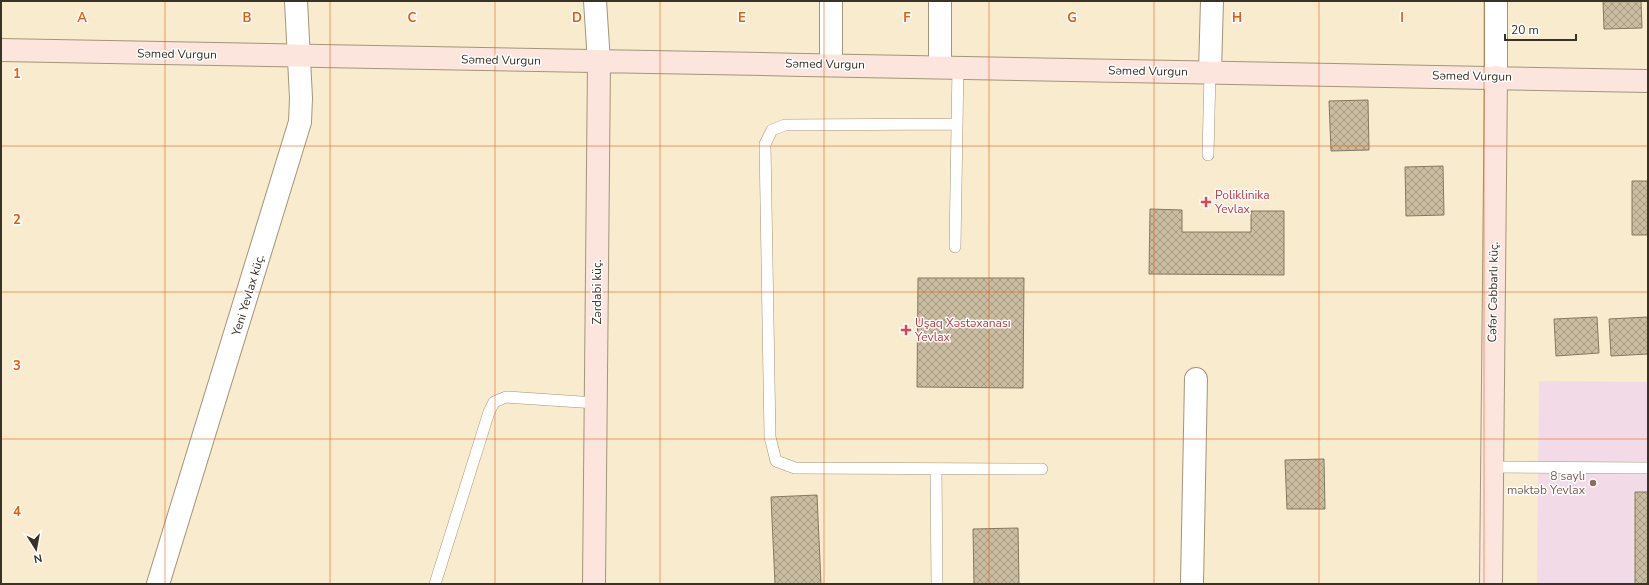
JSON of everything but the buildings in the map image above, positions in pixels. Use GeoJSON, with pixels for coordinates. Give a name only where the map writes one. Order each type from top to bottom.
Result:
{"type":"FeatureCollection","features":[{"type":"Feature","properties":{"kind":"street","name":"Yeni Yevlax küç."},"geometry":{"type":"LineString","coordinates":[[158,584],[300,122],[296,1]]}},
{"type":"Feature","properties":{"kind":"street","name":"Zərdabi küç."},"geometry":{"type":"LineString","coordinates":[[594,584],[599,62],[595,1]]}},
{"type":"Feature","properties":{"kind":"street"},"geometry":{"type":"LineString","coordinates":[[831,1],[831,64]]}},
{"type":"Feature","properties":{"kind":"street"},"geometry":{"type":"LineString","coordinates":[[940,1],[948,66]]}},
{"type":"Feature","properties":{"kind":"street"},"geometry":{"type":"LineString","coordinates":[[1210,72],[1212,1]]}},
{"type":"Feature","properties":{"kind":"street","name":"Cəfər Cəbbarlı küç."},"geometry":{"type":"LineString","coordinates":[[1491,584],[1496,1]]}},
{"type":"Feature","properties":{"kind":"street","name":"Səmed Vurgun"},"geometry":{"type":"LineString","coordinates":[[1,50],[299,57],[948,66],[1648,81]]}},
{"type":"Feature","properties":{"kind":"street"},"geometry":{"type":"LineString","coordinates":[[1192,584],[1196,379]]}},
{"type":"Feature","properties":{"kind":"lane"},"geometry":{"type":"LineString","coordinates":[[948,66],[957,124],[955,247]]}},
{"type":"Feature","properties":{"kind":"lane"},"geometry":{"type":"LineString","coordinates":[[1208,155],[1210,72]]}},
{"type":"Feature","properties":{"kind":"lane"},"geometry":{"type":"LineString","coordinates":[[957,124],[785,125],[772,130],[765,144],[770,438],[776,461],[795,468],[1042,469]]}},
{"type":"Feature","properties":{"kind":"lane"},"geometry":{"type":"LineString","coordinates":[[435,584],[489,412],[494,402],[506,397],[596,403]]}},
{"type":"Feature","properties":{"kind":"lane"},"geometry":{"type":"LineString","coordinates":[[1491,467],[1648,468]]}},
{"type":"Feature","properties":{"kind":"lane"},"geometry":{"type":"LineString","coordinates":[[936,469],[937,584]]}},
{"type":"Feature","properties":{"kind":"shaded area","name":"8 saylı məktəb Yevlax"},"geometry":{"type":"Polygon","coordinates":[[[1539,381],[1648,382],[1648,584],[1537,584],[1539,381]]]}},
{"type":"Feature","properties":{"kind":"place","name":"Poliklinika Yevlax"},"geometry":{"type":"Point","coordinates":[1206,202]}},
{"type":"Feature","properties":{"kind":"place","name":"Uşaq Xəstəxanası Yevlax"},"geometry":{"type":"Point","coordinates":[906,330]}},
{"type":"Feature","properties":{"kind":"place","name":"8 saylı məktəb Yevlax"},"geometry":{"type":"Point","coordinates":[1593,483]}}]}
